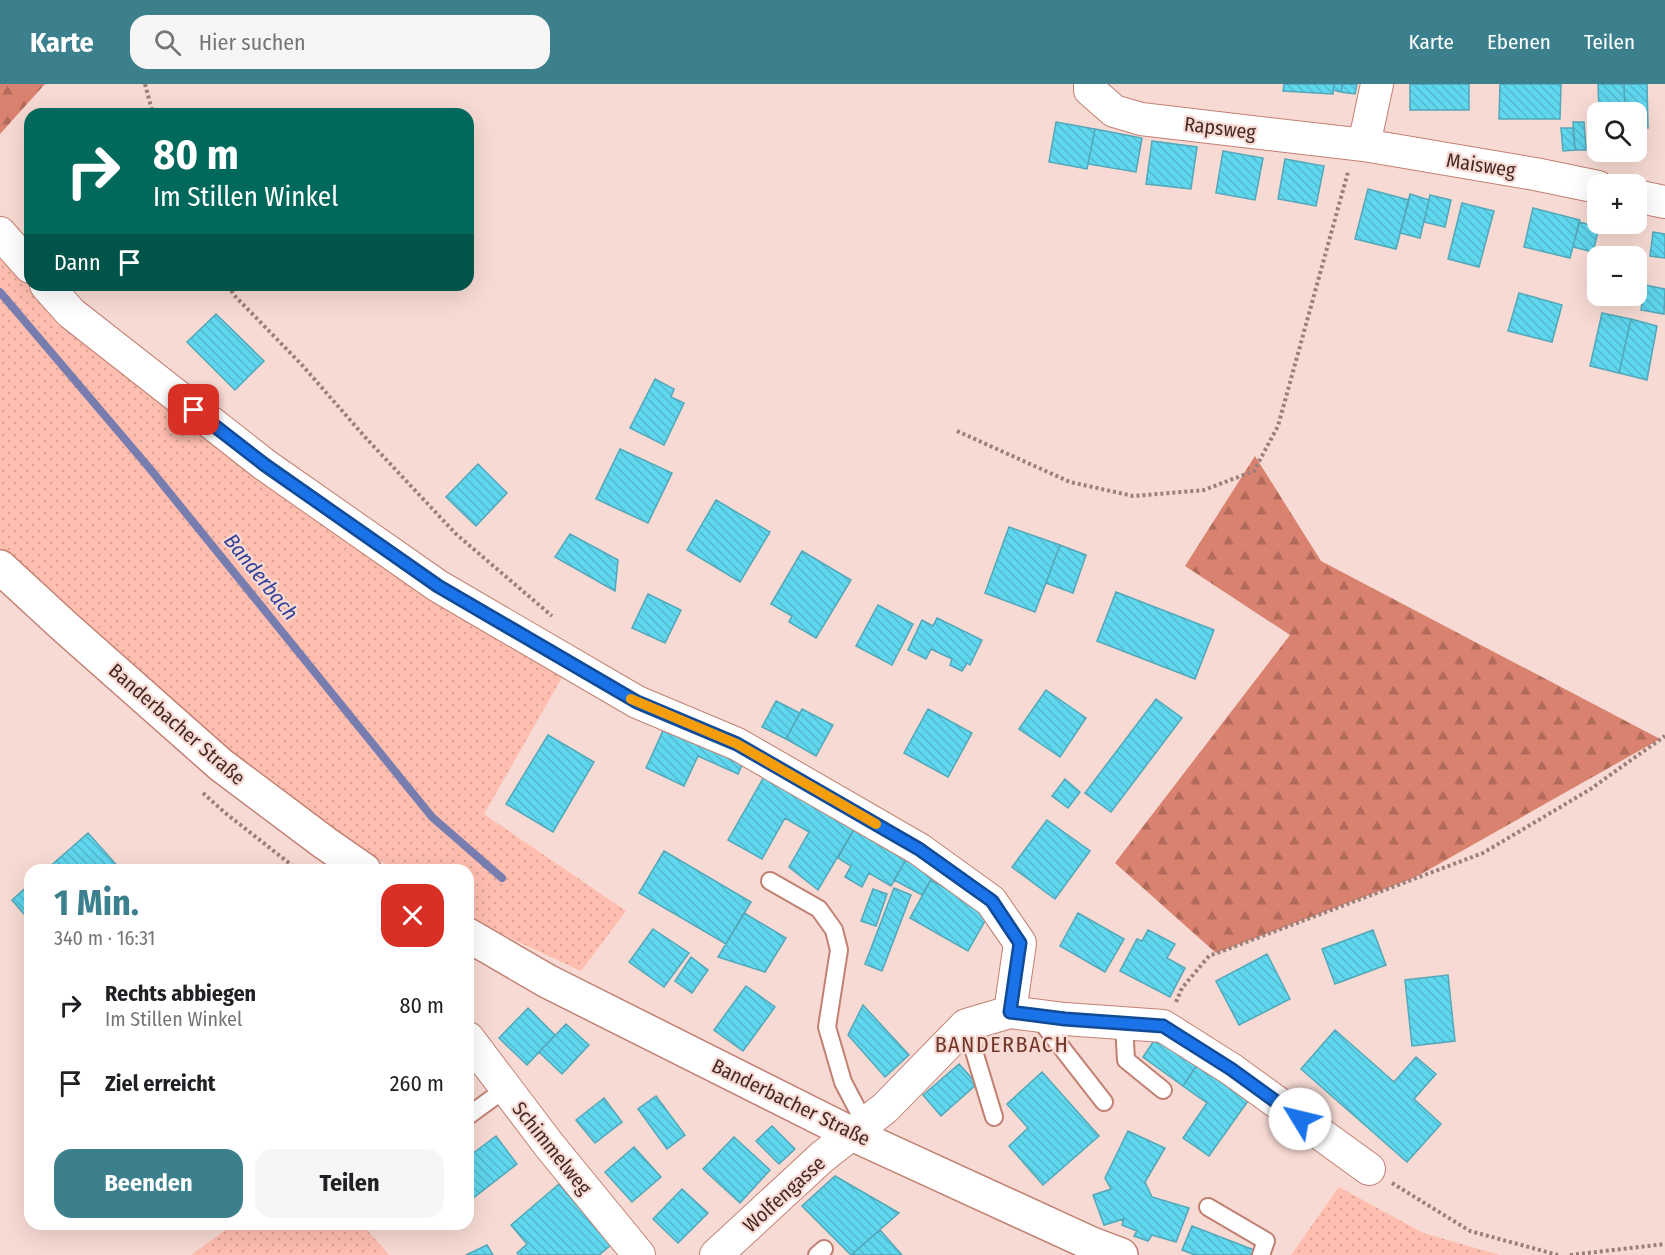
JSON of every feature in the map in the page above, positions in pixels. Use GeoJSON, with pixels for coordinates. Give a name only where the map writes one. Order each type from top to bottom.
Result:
{"type":"FeatureCollection","features":[{"type":"Feature","properties":{"kind":"street","name":"Rapsweg"},"geometry":{"type":"LineString","coordinates":[[1090,84],[1090,90],[1114,111],[1141,119],[1364,145]]}},
{"type":"Feature","properties":{"kind":"street"},"geometry":{"type":"LineString","coordinates":[[1364,145],[1377,84]]}},
{"type":"Feature","properties":{"kind":"street","name":"Maisweg"},"geometry":{"type":"LineString","coordinates":[[1364,145],[1534,174],[1587,186]]}},
{"type":"Feature","properties":{"kind":"street"},"geometry":{"type":"LineString","coordinates":[[1647,198],[1665,202]]}},
{"type":"Feature","properties":{"kind":"street"},"geometry":{"type":"LineString","coordinates":[[0,233],[24,260]]}},
{"type":"Feature","properties":{"kind":"street"},"geometry":{"type":"LineString","coordinates":[[51,291],[71,313],[265,465],[438,586],[637,702],[737,744],[919,849],[992,901],[1020,943],[1024,1014]]}},
{"type":"Feature","properties":{"kind":"street","name":"Banderbacher Straße"},"geometry":{"type":"LineString","coordinates":[[0,567],[221,765],[355,864]]}},
{"type":"Feature","properties":{"kind":"street","name":"Banderbacher Straße"},"geometry":{"type":"LineString","coordinates":[[474,938],[547,981],[859,1129],[1099,1252]]}},
{"type":"Feature","properties":{"kind":"street"},"geometry":{"type":"LineString","coordinates":[[966,1025],[1024,1014],[1163,1026],[1231,1069],[1369,1169]]}},
{"type":"Feature","properties":{"kind":"street","name":"Wolfengasse"},"geometry":{"type":"LineString","coordinates":[[721,1254],[822,1157],[885,1108],[966,1025]]}},
{"type":"Feature","properties":{"kind":"street","name":"Schimmelweg"},"geometry":{"type":"LineString","coordinates":[[474,1046],[549,1145],[639,1255]]}},
{"type":"Feature","properties":{"kind":"lane"},"geometry":{"type":"LineString","coordinates":[[770,881],[819,909],[834,930],[839,950],[827,1027],[859,1129]]}},
{"type":"Feature","properties":{"kind":"lane"},"geometry":{"type":"LineString","coordinates":[[1024,1014],[1104,1102]]}},
{"type":"Feature","properties":{"kind":"lane"},"geometry":{"type":"LineString","coordinates":[[1124,1024],[1126,1060],[1163,1090]]}},
{"type":"Feature","properties":{"kind":"lane"},"geometry":{"type":"LineString","coordinates":[[966,1025],[994,1117]]}},
{"type":"Feature","properties":{"kind":"lane"},"geometry":{"type":"LineString","coordinates":[[474,1112],[505,1089]]}},
{"type":"Feature","properties":{"kind":"lane"},"geometry":{"type":"LineString","coordinates":[[1208,1207],[1266,1240],[1261,1255]]}},
{"type":"Feature","properties":{"kind":"path"},"geometry":{"type":"LineString","coordinates":[[145,84],[151,108]]}},
{"type":"Feature","properties":{"kind":"path"},"geometry":{"type":"LineString","coordinates":[[957,431],[1070,482],[1133,496],[1204,490],[1254,471],[1278,426],[1346,175],[1364,145]]}},
{"type":"Feature","properties":{"kind":"path"},"geometry":{"type":"LineString","coordinates":[[232,291],[456,534],[553,617]]}},
{"type":"Feature","properties":{"kind":"path"},"geometry":{"type":"LineString","coordinates":[[1163,1026],[1182,988],[1209,956],[1483,852],[1589,790],[1665,736]]}},
{"type":"Feature","properties":{"kind":"path"},"geometry":{"type":"LineString","coordinates":[[1369,1169],[1470,1231],[1558,1255]]}},
{"type":"Feature","properties":{"kind":"path"},"geometry":{"type":"LineString","coordinates":[[1570,1255],[1665,1244]]}},
{"type":"Feature","properties":{"kind":"shaded area"},"geometry":{"type":"Polygon","coordinates":[[[0,215],[24,240],[24,291],[73,291],[151,372],[565,672],[484,814],[626,911],[581,971],[497,932],[474,918],[474,864],[386,864],[274,796],[118,661],[0,549],[0,215]]]}},
{"type":"Feature","properties":{"kind":"shaded area"},"geometry":{"type":"Polygon","coordinates":[[[1339,1187],[1423,1233],[1500,1255],[1291,1255],[1339,1187]]]}},
{"type":"Feature","properties":{"kind":"shaded area"},"geometry":{"type":"Polygon","coordinates":[[[226,1230],[367,1230],[389,1255],[191,1255],[226,1230]]]}},
{"type":"Feature","properties":{"kind":"green space"},"geometry":{"type":"Polygon","coordinates":[[[0,84],[45,84],[0,134],[0,84]]]}},
{"type":"Feature","properties":{"kind":"green space"},"geometry":{"type":"Polygon","coordinates":[[[1255,456],[1321,561],[1660,739],[1414,878],[1216,953],[1115,863],[1290,635],[1185,566],[1255,456]]]}},
{"type":"Feature","properties":{"kind":"building"},"geometry":{"type":"Polygon","coordinates":[[[1284,84],[1334,84],[1333,94],[1283,91],[1284,84]]]}},
{"type":"Feature","properties":{"kind":"building"},"geometry":{"type":"Polygon","coordinates":[[[1334,84],[1342,84],[1341,92],[1333,90],[1334,84]]]}},
{"type":"Feature","properties":{"kind":"building"},"geometry":{"type":"Polygon","coordinates":[[[1342,84],[1357,84],[1355,94],[1341,92],[1342,84]]]}},
{"type":"Feature","properties":{"kind":"building"},"geometry":{"type":"Polygon","coordinates":[[[1410,84],[1469,84],[1469,110],[1410,110],[1410,84]]]}},
{"type":"Feature","properties":{"kind":"building"},"geometry":{"type":"Polygon","coordinates":[[[1500,84],[1561,84],[1560,119],[1499,119],[1500,84]]]}},
{"type":"Feature","properties":{"kind":"building"},"geometry":{"type":"Polygon","coordinates":[[[1598,84],[1624,84],[1625,102],[1599,102],[1598,84]]]}},
{"type":"Feature","properties":{"kind":"building"},"geometry":{"type":"Polygon","coordinates":[[[1624,84],[1647,84],[1648,128],[1647,102],[1625,102],[1624,84]]]}},
{"type":"Feature","properties":{"kind":"building"},"geometry":{"type":"Polygon","coordinates":[[[1056,122],[1095,129],[1087,169],[1049,162],[1056,122]]]}},
{"type":"Feature","properties":{"kind":"building"},"geometry":{"type":"Polygon","coordinates":[[[1573,122],[1584,122],[1586,150],[1575,150],[1573,122]]]}},
{"type":"Feature","properties":{"kind":"building"},"geometry":{"type":"Polygon","coordinates":[[[1561,128],[1573,128],[1575,150],[1563,151],[1561,128]]]}},
{"type":"Feature","properties":{"kind":"building"},"geometry":{"type":"Polygon","coordinates":[[[1095,129],[1142,138],[1136,172],[1088,164],[1095,129]]]}},
{"type":"Feature","properties":{"kind":"building"},"geometry":{"type":"Polygon","coordinates":[[[1152,141],[1197,147],[1191,189],[1146,184],[1152,141]]]}},
{"type":"Feature","properties":{"kind":"building"},"geometry":{"type":"Polygon","coordinates":[[[1223,151],[1263,158],[1255,200],[1216,193],[1223,151]]]}},
{"type":"Feature","properties":{"kind":"building"},"geometry":{"type":"Polygon","coordinates":[[[1285,159],[1324,166],[1316,206],[1278,199],[1285,159]]]}},
{"type":"Feature","properties":{"kind":"building"},"geometry":{"type":"Polygon","coordinates":[[[1368,189],[1409,200],[1396,249],[1355,239],[1368,189]]]}},
{"type":"Feature","properties":{"kind":"building"},"geometry":{"type":"Polygon","coordinates":[[[1410,194],[1429,200],[1420,238],[1400,233],[1410,194]]]}},
{"type":"Feature","properties":{"kind":"building"},"geometry":{"type":"Polygon","coordinates":[[[1430,195],[1451,200],[1445,227],[1424,222],[1430,195]]]}},
{"type":"Feature","properties":{"kind":"building"},"geometry":{"type":"Polygon","coordinates":[[[1462,203],[1494,211],[1479,267],[1448,259],[1462,203]]]}},
{"type":"Feature","properties":{"kind":"building"},"geometry":{"type":"Polygon","coordinates":[[[1533,208],[1580,220],[1570,258],[1524,247],[1533,208]]]}},
{"type":"Feature","properties":{"kind":"building"},"geometry":{"type":"Polygon","coordinates":[[[1579,222],[1587,224],[1587,234],[1597,234],[1594,246],[1587,246],[1587,250],[1573,247],[1579,222]]]}},
{"type":"Feature","properties":{"kind":"building"},"geometry":{"type":"Polygon","coordinates":[[[1653,232],[1665,234],[1665,258],[1650,256],[1653,232]]]}},
{"type":"Feature","properties":{"kind":"building"},"geometry":{"type":"Polygon","coordinates":[[[1647,285],[1665,289],[1664,314],[1641,310],[1642,306],[1647,306],[1647,285]]]}},
{"type":"Feature","properties":{"kind":"building"},"geometry":{"type":"Polygon","coordinates":[[[1519,293],[1562,305],[1552,342],[1508,331],[1519,293]]]}},
{"type":"Feature","properties":{"kind":"building"},"geometry":{"type":"Polygon","coordinates":[[[1602,313],[1631,319],[1619,373],[1590,366],[1602,313]]]}},
{"type":"Feature","properties":{"kind":"building"},"geometry":{"type":"Polygon","coordinates":[[[216,314],[264,361],[235,390],[187,342],[216,314]]]}},
{"type":"Feature","properties":{"kind":"building"},"geometry":{"type":"Polygon","coordinates":[[[1631,319],[1657,326],[1647,380],[1619,373],[1631,319]]]}},
{"type":"Feature","properties":{"kind":"building"},"geometry":{"type":"Polygon","coordinates":[[[655,379],[674,389],[671,397],[684,403],[664,445],[630,428],[655,379]]]}},
{"type":"Feature","properties":{"kind":"building"},"geometry":{"type":"Polygon","coordinates":[[[620,449],[672,473],[648,523],[596,499],[620,449]]]}},
{"type":"Feature","properties":{"kind":"building"},"geometry":{"type":"Polygon","coordinates":[[[478,464],[507,493],[476,526],[446,497],[478,464]]]}},
{"type":"Feature","properties":{"kind":"building"},"geometry":{"type":"Polygon","coordinates":[[[716,500],[770,532],[740,582],[687,550],[716,500]]]}},
{"type":"Feature","properties":{"kind":"building"},"geometry":{"type":"Polygon","coordinates":[[[1009,527],[1060,545],[1035,612],[985,593],[1009,527]]]}},
{"type":"Feature","properties":{"kind":"building"},"geometry":{"type":"Polygon","coordinates":[[[570,534],[618,560],[615,591],[555,557],[570,534]]]}},
{"type":"Feature","properties":{"kind":"building"},"geometry":{"type":"Polygon","coordinates":[[[1060,545],[1086,555],[1073,593],[1046,583],[1060,545]]]}},
{"type":"Feature","properties":{"kind":"building"},"geometry":{"type":"Polygon","coordinates":[[[802,551],[851,580],[816,638],[789,622],[792,616],[771,604],[802,551]]]}},
{"type":"Feature","properties":{"kind":"building"},"geometry":{"type":"Polygon","coordinates":[[[1116,592],[1214,630],[1195,679],[1097,641],[1116,592]]]}},
{"type":"Feature","properties":{"kind":"building"},"geometry":{"type":"Polygon","coordinates":[[[648,594],[681,610],[665,643],[632,628],[648,594]]]}},
{"type":"Feature","properties":{"kind":"building"},"geometry":{"type":"Polygon","coordinates":[[[878,605],[913,624],[892,665],[856,646],[878,605]]]}},
{"type":"Feature","properties":{"kind":"building"},"geometry":{"type":"Polygon","coordinates":[[[937,618],[982,640],[970,665],[967,663],[962,671],[950,665],[952,659],[931,649],[926,659],[908,650],[922,620],[933,626],[937,618]]]}},
{"type":"Feature","properties":{"kind":"building"},"geometry":{"type":"Polygon","coordinates":[[[1046,690],[1086,718],[1060,757],[1019,729],[1046,690]]]}},
{"type":"Feature","properties":{"kind":"building"},"geometry":{"type":"Polygon","coordinates":[[[1156,699],[1182,718],[1111,812],[1085,793],[1156,699]]]}},
{"type":"Feature","properties":{"kind":"building"},"geometry":{"type":"Polygon","coordinates":[[[776,701],[800,713],[786,739],[762,727],[776,701]]]}},
{"type":"Feature","properties":{"kind":"building"},"geometry":{"type":"Polygon","coordinates":[[[802,709],[833,725],[816,756],[786,739],[802,709]]]}},
{"type":"Feature","properties":{"kind":"building"},"geometry":{"type":"Polygon","coordinates":[[[928,709],[972,733],[948,777],[904,753],[928,709]]]}},
{"type":"Feature","properties":{"kind":"building"},"geometry":{"type":"Polygon","coordinates":[[[667,722],[745,758],[738,774],[698,756],[684,786],[646,768],[667,722]]]}},
{"type":"Feature","properties":{"kind":"building"},"geometry":{"type":"Polygon","coordinates":[[[548,735],[594,762],[553,832],[506,804],[548,735]]]}},
{"type":"Feature","properties":{"kind":"building"},"geometry":{"type":"Polygon","coordinates":[[[765,775],[856,826],[818,890],[789,867],[809,832],[785,818],[762,859],[728,840],[765,775]]]}},
{"type":"Feature","properties":{"kind":"building"},"geometry":{"type":"Polygon","coordinates":[[[1065,779],[1080,792],[1068,808],[1052,796],[1065,779]]]}},
{"type":"Feature","properties":{"kind":"building"},"geometry":{"type":"Polygon","coordinates":[[[1047,820],[1090,851],[1055,899],[1012,867],[1047,820]]]}},
{"type":"Feature","properties":{"kind":"building"},"geometry":{"type":"Polygon","coordinates":[[[856,826],[908,856],[891,886],[869,873],[862,887],[845,877],[851,866],[838,858],[856,826]]]}},
{"type":"Feature","properties":{"kind":"building"},"geometry":{"type":"Polygon","coordinates":[[[88,833],[116,864],[53,864],[88,833]]]}},
{"type":"Feature","properties":{"kind":"building"},"geometry":{"type":"Polygon","coordinates":[[[664,851],[751,902],[726,944],[639,893],[664,851]]]}},
{"type":"Feature","properties":{"kind":"building"},"geometry":{"type":"Polygon","coordinates":[[[908,856],[936,871],[922,895],[894,880],[908,856]]]}},
{"type":"Feature","properties":{"kind":"building"},"geometry":{"type":"Polygon","coordinates":[[[931,880],[990,912],[968,951],[910,918],[931,880]]]}},
{"type":"Feature","properties":{"kind":"building"},"geometry":{"type":"Polygon","coordinates":[[[894,888],[911,895],[882,971],[865,964],[894,888]]]}},
{"type":"Feature","properties":{"kind":"building"},"geometry":{"type":"Polygon","coordinates":[[[24,889],[24,914],[12,900],[24,889]]]}},
{"type":"Feature","properties":{"kind":"building"},"geometry":{"type":"Polygon","coordinates":[[[873,889],[887,894],[876,926],[861,921],[873,889]]]}},
{"type":"Feature","properties":{"kind":"building"},"geometry":{"type":"Polygon","coordinates":[[[744,913],[786,938],[765,972],[718,957],[744,913]]]}},
{"type":"Feature","properties":{"kind":"building"},"geometry":{"type":"Polygon","coordinates":[[[1078,913],[1124,939],[1105,972],[1060,946],[1078,913]]]}},
{"type":"Feature","properties":{"kind":"building"},"geometry":{"type":"Polygon","coordinates":[[[653,929],[689,953],[664,987],[629,962],[653,929]]]}},
{"type":"Feature","properties":{"kind":"building"},"geometry":{"type":"Polygon","coordinates":[[[1148,930],[1175,944],[1167,958],[1185,968],[1170,997],[1120,971],[1137,939],[1142,941],[1148,930]]]}},
{"type":"Feature","properties":{"kind":"building"},"geometry":{"type":"Polygon","coordinates":[[[1373,930],[1386,965],[1335,984],[1322,949],[1373,930]]]}},
{"type":"Feature","properties":{"kind":"building"},"geometry":{"type":"Polygon","coordinates":[[[1267,954],[1290,999],[1239,1025],[1216,981],[1267,954]]]}},
{"type":"Feature","properties":{"kind":"building"},"geometry":{"type":"Polygon","coordinates":[[[691,957],[708,970],[692,993],[675,981],[691,957]]]}},
{"type":"Feature","properties":{"kind":"building"},"geometry":{"type":"Polygon","coordinates":[[[1448,975],[1455,1041],[1412,1046],[1405,980],[1448,975]]]}},
{"type":"Feature","properties":{"kind":"building"},"geometry":{"type":"Polygon","coordinates":[[[746,986],[775,1007],[743,1051],[714,1030],[746,986]]]}},
{"type":"Feature","properties":{"kind":"building"},"geometry":{"type":"Polygon","coordinates":[[[863,1005],[909,1055],[885,1077],[848,1035],[863,1005]]]}},
{"type":"Feature","properties":{"kind":"building"},"geometry":{"type":"Polygon","coordinates":[[[528,1008],[555,1035],[527,1065],[499,1038],[528,1008]]]}},
{"type":"Feature","properties":{"kind":"building"},"geometry":{"type":"Polygon","coordinates":[[[566,1024],[589,1045],[562,1074],[539,1052],[566,1024]]]}},
{"type":"Feature","properties":{"kind":"building"},"geometry":{"type":"Polygon","coordinates":[[[1335,1030],[1394,1082],[1416,1057],[1436,1074],[1414,1099],[1441,1124],[1407,1162],[1301,1069],[1335,1030]]]}},
{"type":"Feature","properties":{"kind":"building"},"geometry":{"type":"Polygon","coordinates":[[[1157,1036],[1197,1065],[1183,1086],[1143,1057],[1157,1036]]]}},
{"type":"Feature","properties":{"kind":"building"},"geometry":{"type":"Polygon","coordinates":[[[959,1064],[977,1084],[941,1116],[923,1095],[959,1064]]]}},
{"type":"Feature","properties":{"kind":"building"},"geometry":{"type":"Polygon","coordinates":[[[1197,1065],[1248,1101],[1209,1156],[1183,1138],[1207,1103],[1183,1086],[1197,1065]]]}},
{"type":"Feature","properties":{"kind":"building"},"geometry":{"type":"Polygon","coordinates":[[[1042,1072],[1099,1136],[1043,1185],[1009,1146],[1028,1128],[1007,1104],[1042,1072]]]}},
{"type":"Feature","properties":{"kind":"building"},"geometry":{"type":"Polygon","coordinates":[[[656,1096],[685,1135],[667,1149],[638,1109],[656,1096]]]}},
{"type":"Feature","properties":{"kind":"building"},"geometry":{"type":"Polygon","coordinates":[[[604,1098],[622,1122],[595,1143],[576,1120],[604,1098]]]}},
{"type":"Feature","properties":{"kind":"building"},"geometry":{"type":"Polygon","coordinates":[[[772,1126],[795,1149],[779,1164],[756,1141],[772,1126]]]}},
{"type":"Feature","properties":{"kind":"building"},"geometry":{"type":"Polygon","coordinates":[[[1128,1131],[1165,1148],[1145,1182],[1152,1197],[1189,1208],[1176,1242],[1152,1235],[1148,1241],[1134,1236],[1137,1231],[1122,1225],[1124,1219],[1104,1225],[1093,1195],[1111,1189],[1105,1178],[1128,1131]]]}},
{"type":"Feature","properties":{"kind":"building"},"geometry":{"type":"Polygon","coordinates":[[[496,1136],[517,1164],[474,1197],[474,1152],[496,1136]]]}},
{"type":"Feature","properties":{"kind":"building"},"geometry":{"type":"Polygon","coordinates":[[[734,1137],[770,1170],[740,1203],[703,1169],[734,1137]]]}},
{"type":"Feature","properties":{"kind":"building"},"geometry":{"type":"Polygon","coordinates":[[[634,1147],[661,1177],[632,1202],[605,1172],[634,1147]]]}},
{"type":"Feature","properties":{"kind":"building"},"geometry":{"type":"Polygon","coordinates":[[[835,1176],[899,1213],[851,1255],[802,1206],[835,1176]]]}},
{"type":"Feature","properties":{"kind":"building"},"geometry":{"type":"Polygon","coordinates":[[[559,1184],[611,1245],[599,1255],[519,1255],[517,1253],[527,1244],[511,1225],[559,1184]]]}},
{"type":"Feature","properties":{"kind":"building"},"geometry":{"type":"Polygon","coordinates":[[[682,1189],[708,1213],[678,1243],[653,1219],[682,1189]]]}},
{"type":"Feature","properties":{"kind":"building"},"geometry":{"type":"Polygon","coordinates":[[[1192,1226],[1254,1250],[1252,1255],[1195,1255],[1182,1250],[1192,1226]]]}},
{"type":"Feature","properties":{"kind":"building"},"geometry":{"type":"Polygon","coordinates":[[[880,1230],[902,1255],[851,1255],[880,1230]]]}},
{"type":"Feature","properties":{"kind":"building"},"geometry":{"type":"Polygon","coordinates":[[[487,1245],[493,1255],[466,1255],[487,1245]]]}},
{"type":"Feature","properties":{"kind":"waterway","name":"Banderbach"},"geometry":{"type":"LineString","coordinates":[[0,292],[151,470],[432,817],[502,878]]}},
{"type":"Feature","properties":{"kind":"slow traffic"},"geometry":{"type":"LineString","coordinates":[[631,699],[737,744],[876,824]]}},
{"type":"Feature","properties":{"kind":"district","name":"BANDERBACH"},"geometry":{"type":"Point","coordinates":[1002,1044]}},
{"type":"Feature","properties":{"kind":"route"},"geometry":{"type":"LineString","coordinates":[[194,410],[265,465],[438,586],[637,702],[737,744],[919,849],[992,901],[1020,943],[1010,1012],[1065,1019],[1163,1026],[1231,1069],[1300,1119]]}}]}
